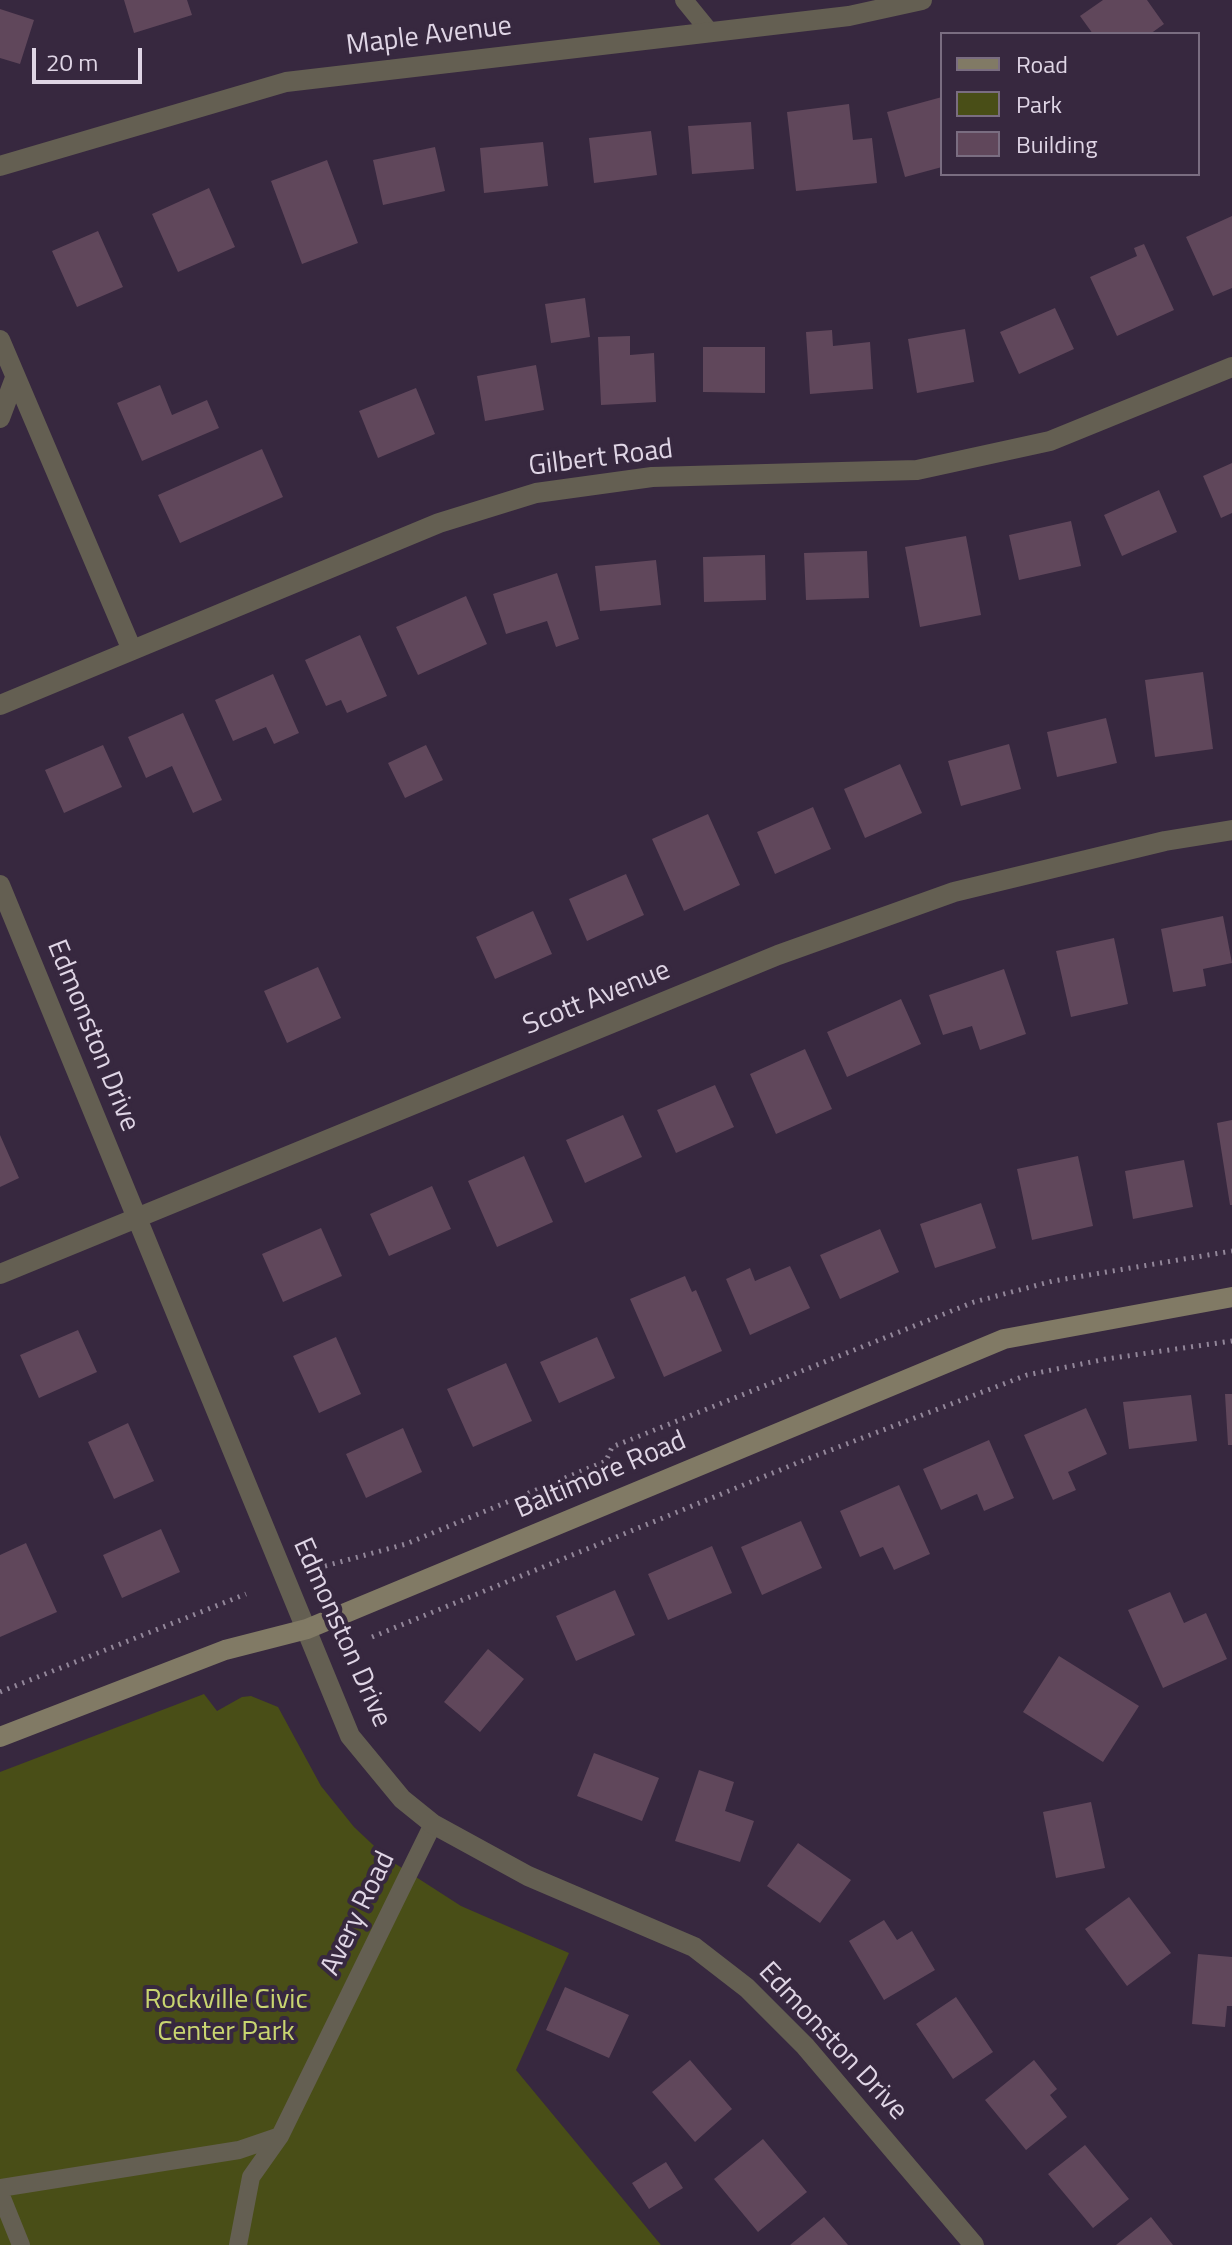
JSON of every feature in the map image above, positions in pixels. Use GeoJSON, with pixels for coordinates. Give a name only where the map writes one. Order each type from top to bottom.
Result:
{"type":"FeatureCollection","features":[{"type":"Feature","properties":{"kind":"street","name":"Maple Avenue"},"geometry":{"type":"LineString","coordinates":[[0,166],[286,82],[849,16],[922,0]]}},
{"type":"Feature","properties":{"kind":"street"},"geometry":{"type":"LineString","coordinates":[[0,340],[132,650]]}},
{"type":"Feature","properties":{"kind":"street","name":"Gilbert Road"},"geometry":{"type":"LineString","coordinates":[[0,705],[439,523],[536,493],[652,477],[917,470],[1050,441],[1232,367]]}},
{"type":"Feature","properties":{"kind":"street"},"geometry":{"type":"LineString","coordinates":[[0,418],[15,378]]}},
{"type":"Feature","properties":{"kind":"street","name":"Scott Avenue"},"geometry":{"type":"LineString","coordinates":[[0,1274],[778,955],[954,892],[1165,841],[1232,830]]}},
{"type":"Feature","properties":{"kind":"street","name":"Edmonston Drive"},"geometry":{"type":"LineString","coordinates":[[0,885],[350,1736],[402,1799],[433,1824],[528,1876],[694,1947],[747,1988],[805,2046],[974,2245]]}},
{"type":"Feature","properties":{"kind":"street","name":"Baltimore Road"},"geometry":{"type":"LineString","coordinates":[[0,1737],[225,1650],[307,1629],[1004,1339],[1232,1297]]}},
{"type":"Feature","properties":{"kind":"lane"},"geometry":{"type":"LineString","coordinates":[[684,0],[710,32]]}},
{"type":"Feature","properties":{"kind":"lane","name":"Avery Road"},"geometry":{"type":"LineString","coordinates":[[238,2245],[251,2177],[280,2136],[433,1824]]}},
{"type":"Feature","properties":{"kind":"lane"},"geometry":{"type":"LineString","coordinates":[[21,2245],[0,2190],[239,2150],[280,2136]]}},
{"type":"Feature","properties":{"kind":"path"},"geometry":{"type":"LineString","coordinates":[[325,1566],[406,1544],[606,1461],[612,1447],[974,1302],[1065,1279],[1232,1251]]}},
{"type":"Feature","properties":{"kind":"path"},"geometry":{"type":"LineString","coordinates":[[372,1637],[802,1461],[1027,1375],[1106,1359],[1232,1341]]}},
{"type":"Feature","properties":{"kind":"path"},"geometry":{"type":"LineString","coordinates":[[0,1692],[246,1594]]}},
{"type":"Feature","properties":{"kind":"green space","name":"Rockville Civic Center Park"},"geometry":{"type":"Polygon","coordinates":[[[204,1694],[217,1711],[242,1697],[251,1696],[278,1707],[321,1786],[354,1827],[388,1859],[461,1906],[569,1953],[516,2070],[661,2245],[0,2245],[0,1772],[204,1694]]]}},
{"type":"Feature","properties":{"kind":"building"},"geometry":{"type":"Polygon","coordinates":[[[124,0],[187,0],[192,15],[134,33],[124,0]]]}},
{"type":"Feature","properties":{"kind":"building"},"geometry":{"type":"Polygon","coordinates":[[[1103,0],[1147,0],[1164,24],[1153,32],[1092,32],[1080,16],[1103,0]]]}},
{"type":"Feature","properties":{"kind":"building"},"geometry":{"type":"Polygon","coordinates":[[[0,9],[34,20],[20,64],[0,58],[0,9]]]}},
{"type":"Feature","properties":{"kind":"building"},"geometry":{"type":"Polygon","coordinates":[[[940,98],[940,168],[905,177],[887,112],[940,98]]]}},
{"type":"Feature","properties":{"kind":"building"},"geometry":{"type":"Polygon","coordinates":[[[849,104],[853,140],[872,138],[877,183],[796,191],[787,112],[849,104]]]}},
{"type":"Feature","properties":{"kind":"building"},"geometry":{"type":"Polygon","coordinates":[[[751,122],[754,169],[692,174],[688,126],[751,122]]]}},
{"type":"Feature","properties":{"kind":"building"},"geometry":{"type":"Polygon","coordinates":[[[651,131],[657,175],[594,183],[589,138],[651,131]]]}},
{"type":"Feature","properties":{"kind":"building"},"geometry":{"type":"Polygon","coordinates":[[[543,142],[548,186],[484,193],[480,148],[543,142]]]}},
{"type":"Feature","properties":{"kind":"building"},"geometry":{"type":"Polygon","coordinates":[[[435,147],[445,191],[383,205],[373,160],[435,147]]]}},
{"type":"Feature","properties":{"kind":"building"},"geometry":{"type":"Polygon","coordinates":[[[327,160],[358,243],[302,264],[271,181],[327,160]]]}},
{"type":"Feature","properties":{"kind":"building"},"geometry":{"type":"Polygon","coordinates":[[[209,188],[235,247],[178,272],[152,214],[209,188]]]}},
{"type":"Feature","properties":{"kind":"building"},"geometry":{"type":"Polygon","coordinates":[[[1232,216],[1232,288],[1213,296],[1186,237],[1232,216]]]}},
{"type":"Feature","properties":{"kind":"building"},"geometry":{"type":"Polygon","coordinates":[[[98,231],[123,287],[77,307],[52,251],[98,231]]]}},
{"type":"Feature","properties":{"kind":"building"},"geometry":{"type":"Polygon","coordinates":[[[1144,244],[1174,310],[1117,336],[1090,277],[1137,256],[1134,248],[1144,244]]]}},
{"type":"Feature","properties":{"kind":"building"},"geometry":{"type":"Polygon","coordinates":[[[585,298],[590,337],[551,343],[545,304],[585,298]]]}},
{"type":"Feature","properties":{"kind":"building"},"geometry":{"type":"Polygon","coordinates":[[[1055,308],[1074,349],[1019,374],[1000,332],[1055,308]]]}},
{"type":"Feature","properties":{"kind":"building"},"geometry":{"type":"Polygon","coordinates":[[[965,329],[974,382],[917,393],[908,339],[965,329]]]}},
{"type":"Feature","properties":{"kind":"building"},"geometry":{"type":"Polygon","coordinates":[[[832,330],[833,346],[870,342],[873,389],[810,394],[806,332],[832,330]]]}},
{"type":"Feature","properties":{"kind":"building"},"geometry":{"type":"Polygon","coordinates":[[[630,336],[630,355],[654,353],[656,402],[601,405],[598,337],[630,336]]]}},
{"type":"Feature","properties":{"kind":"building"},"geometry":{"type":"Polygon","coordinates":[[[703,347],[765,347],[765,393],[703,392],[703,347]]]}},
{"type":"Feature","properties":{"kind":"building"},"geometry":{"type":"Polygon","coordinates":[[[536,365],[544,410],[485,421],[477,376],[536,365]]]}},
{"type":"Feature","properties":{"kind":"building"},"geometry":{"type":"Polygon","coordinates":[[[160,385],[172,415],[207,400],[219,428],[142,461],[117,403],[160,385]]]}},
{"type":"Feature","properties":{"kind":"building"},"geometry":{"type":"Polygon","coordinates":[[[416,388],[435,434],[378,458],[359,411],[416,388]]]}},
{"type":"Feature","properties":{"kind":"building"},"geometry":{"type":"Polygon","coordinates":[[[262,449],[283,497],[180,543],[158,495],[262,449]]]}},
{"type":"Feature","properties":{"kind":"building"},"geometry":{"type":"Polygon","coordinates":[[[1232,463],[1232,513],[1221,518],[1203,476],[1232,463]]]}},
{"type":"Feature","properties":{"kind":"building"},"geometry":{"type":"Polygon","coordinates":[[[1159,490],[1177,532],[1122,556],[1104,515],[1159,490]]]}},
{"type":"Feature","properties":{"kind":"building"},"geometry":{"type":"Polygon","coordinates":[[[1071,521],[1081,566],[1019,580],[1009,535],[1071,521]]]}},
{"type":"Feature","properties":{"kind":"building"},"geometry":{"type":"Polygon","coordinates":[[[966,536],[981,615],[920,627],[905,547],[966,536]]]}},
{"type":"Feature","properties":{"kind":"building"},"geometry":{"type":"Polygon","coordinates":[[[867,551],[869,598],[806,600],[804,553],[867,551]]]}},
{"type":"Feature","properties":{"kind":"building"},"geometry":{"type":"Polygon","coordinates":[[[765,555],[766,600],[704,602],[703,557],[765,555]]]}},
{"type":"Feature","properties":{"kind":"building"},"geometry":{"type":"Polygon","coordinates":[[[656,560],[661,605],[600,611],[595,566],[656,560]]]}},
{"type":"Feature","properties":{"kind":"building"},"geometry":{"type":"Polygon","coordinates":[[[557,573],[579,639],[556,647],[547,621],[506,634],[493,594],[557,573]]]}},
{"type":"Feature","properties":{"kind":"building"},"geometry":{"type":"Polygon","coordinates":[[[466,596],[487,644],[418,675],[396,627],[466,596]]]}},
{"type":"Feature","properties":{"kind":"building"},"geometry":{"type":"Polygon","coordinates":[[[360,635],[387,696],[347,713],[341,700],[326,706],[305,660],[360,635]]]}},
{"type":"Feature","properties":{"kind":"building"},"geometry":{"type":"Polygon","coordinates":[[[1203,672],[1213,749],[1155,757],[1145,680],[1203,672]]]}},
{"type":"Feature","properties":{"kind":"building"},"geometry":{"type":"Polygon","coordinates":[[[273,674],[299,733],[274,744],[266,727],[233,741],[215,700],[273,674]]]}},
{"type":"Feature","properties":{"kind":"building"},"geometry":{"type":"Polygon","coordinates":[[[183,713],[222,800],[193,813],[172,766],[146,778],[128,737],[183,713]]]}},
{"type":"Feature","properties":{"kind":"building"},"geometry":{"type":"Polygon","coordinates":[[[1106,718],[1117,763],[1057,777],[1047,732],[1106,718]]]}},
{"type":"Feature","properties":{"kind":"building"},"geometry":{"type":"Polygon","coordinates":[[[1009,744],[1021,789],[961,806],[948,761],[1009,744]]]}},
{"type":"Feature","properties":{"kind":"building"},"geometry":{"type":"Polygon","coordinates":[[[103,745],[122,787],[64,813],[45,770],[103,745]]]}},
{"type":"Feature","properties":{"kind":"building"},"geometry":{"type":"Polygon","coordinates":[[[426,745],[443,780],[405,798],[388,763],[426,745]]]}},
{"type":"Feature","properties":{"kind":"building"},"geometry":{"type":"Polygon","coordinates":[[[900,764],[922,813],[865,838],[844,789],[900,764]]]}},
{"type":"Feature","properties":{"kind":"building"},"geometry":{"type":"Polygon","coordinates":[[[813,807],[831,849],[775,874],[757,832],[813,807]]]}},
{"type":"Feature","properties":{"kind":"building"},"geometry":{"type":"Polygon","coordinates":[[[708,814],[740,885],[684,911],[652,839],[708,814]]]}},
{"type":"Feature","properties":{"kind":"building"},"geometry":{"type":"Polygon","coordinates":[[[626,874],[644,915],[587,941],[569,899],[626,874]]]}},
{"type":"Feature","properties":{"kind":"building"},"geometry":{"type":"Polygon","coordinates":[[[533,911],[552,954],[495,979],[476,937],[533,911]]]}},
{"type":"Feature","properties":{"kind":"building"},"geometry":{"type":"Polygon","coordinates":[[[1223,916],[1232,963],[1203,969],[1206,986],[1173,992],[1161,929],[1223,916]]]}},
{"type":"Feature","properties":{"kind":"building"},"geometry":{"type":"Polygon","coordinates":[[[1114,938],[1128,1004],[1071,1017],[1056,951],[1114,938]]]}},
{"type":"Feature","properties":{"kind":"building"},"geometry":{"type":"Polygon","coordinates":[[[318,967],[341,1018],[287,1043],[264,991],[318,967]]]}},
{"type":"Feature","properties":{"kind":"building"},"geometry":{"type":"Polygon","coordinates":[[[1004,969],[1026,1034],[980,1050],[972,1026],[943,1035],[929,995],[1004,969]]]}},
{"type":"Feature","properties":{"kind":"building"},"geometry":{"type":"Polygon","coordinates":[[[901,999],[921,1044],[847,1077],[827,1032],[901,999]]]}},
{"type":"Feature","properties":{"kind":"building"},"geometry":{"type":"Polygon","coordinates":[[[805,1049],[832,1109],[776,1134],[750,1074],[805,1049]]]}},
{"type":"Feature","properties":{"kind":"building"},"geometry":{"type":"Polygon","coordinates":[[[715,1085],[734,1127],[676,1153],[657,1110],[715,1085]]]}},
{"type":"Feature","properties":{"kind":"building"},"geometry":{"type":"Polygon","coordinates":[[[623,1115],[642,1157],[585,1183],[566,1140],[623,1115]]]}},
{"type":"Feature","properties":{"kind":"building"},"geometry":{"type":"Polygon","coordinates":[[[1232,1120],[1232,1205],[1230,1205],[1217,1123],[1232,1120]]]}},
{"type":"Feature","properties":{"kind":"building"},"geometry":{"type":"Polygon","coordinates":[[[0,1135],[19,1178],[0,1187],[0,1135]]]}},
{"type":"Feature","properties":{"kind":"building"},"geometry":{"type":"Polygon","coordinates":[[[524,1156],[553,1222],[497,1247],[468,1181],[524,1156]]]}},
{"type":"Feature","properties":{"kind":"building"},"geometry":{"type":"Polygon","coordinates":[[[1078,1156],[1093,1226],[1032,1240],[1017,1169],[1078,1156]]]}},
{"type":"Feature","properties":{"kind":"building"},"geometry":{"type":"Polygon","coordinates":[[[1184,1160],[1193,1207],[1133,1219],[1125,1171],[1184,1160]]]}},
{"type":"Feature","properties":{"kind":"building"},"geometry":{"type":"Polygon","coordinates":[[[432,1186],[451,1229],[389,1256],[370,1214],[432,1186]]]}},
{"type":"Feature","properties":{"kind":"building"},"geometry":{"type":"Polygon","coordinates":[[[981,1203],[996,1248],[935,1268],[920,1224],[981,1203]]]}},
{"type":"Feature","properties":{"kind":"building"},"geometry":{"type":"Polygon","coordinates":[[[321,1228],[342,1276],[283,1302],[262,1254],[321,1228]]]}},
{"type":"Feature","properties":{"kind":"building"},"geometry":{"type":"Polygon","coordinates":[[[880,1229],[899,1272],[840,1299],[820,1255],[880,1229]]]}},
{"type":"Feature","properties":{"kind":"building"},"geometry":{"type":"Polygon","coordinates":[[[790,1266],[810,1308],[750,1335],[726,1279],[750,1268],[755,1281],[790,1266]]]}},
{"type":"Feature","properties":{"kind":"building"},"geometry":{"type":"Polygon","coordinates":[[[685,1276],[692,1292],[696,1290],[722,1351],[664,1377],[630,1299],[685,1276]]]}},
{"type":"Feature","properties":{"kind":"building"},"geometry":{"type":"Polygon","coordinates":[[[78,1330],[97,1372],[39,1398],[20,1355],[78,1330]]]}},
{"type":"Feature","properties":{"kind":"building"},"geometry":{"type":"Polygon","coordinates":[[[336,1337],[361,1394],[319,1413],[293,1356],[336,1337]]]}},
{"type":"Feature","properties":{"kind":"building"},"geometry":{"type":"Polygon","coordinates":[[[597,1337],[615,1378],[559,1403],[540,1362],[597,1337]]]}},
{"type":"Feature","properties":{"kind":"building"},"geometry":{"type":"Polygon","coordinates":[[[506,1363],[532,1421],[473,1447],[447,1389],[506,1363]]]}},
{"type":"Feature","properties":{"kind":"building"},"geometry":{"type":"Polygon","coordinates":[[[1225,1394],[1232,1394],[1232,1445],[1228,1445],[1225,1394]]]}},
{"type":"Feature","properties":{"kind":"building"},"geometry":{"type":"Polygon","coordinates":[[[1191,1395],[1197,1441],[1129,1449],[1123,1402],[1191,1395]]]}},
{"type":"Feature","properties":{"kind":"building"},"geometry":{"type":"Polygon","coordinates":[[[1086,1408],[1107,1454],[1068,1472],[1076,1490],[1053,1500],[1024,1435],[1086,1408]]]}},
{"type":"Feature","properties":{"kind":"building"},"geometry":{"type":"Polygon","coordinates":[[[128,1423],[154,1481],[114,1499],[88,1442],[128,1423]]]}},
{"type":"Feature","properties":{"kind":"building"},"geometry":{"type":"Polygon","coordinates":[[[403,1428],[422,1472],[366,1498],[346,1454],[403,1428]]]}},
{"type":"Feature","properties":{"kind":"building"},"geometry":{"type":"Polygon","coordinates":[[[989,1440],[1014,1498],[984,1511],[977,1494],[941,1510],[923,1469],[989,1440]]]}},
{"type":"Feature","properties":{"kind":"building"},"geometry":{"type":"Polygon","coordinates":[[[899,1485],[930,1554],[894,1570],[883,1547],[860,1557],[840,1511],[899,1485]]]}},
{"type":"Feature","properties":{"kind":"building"},"geometry":{"type":"Polygon","coordinates":[[[801,1521],[822,1568],[762,1595],[741,1547],[801,1521]]]}},
{"type":"Feature","properties":{"kind":"building"},"geometry":{"type":"Polygon","coordinates":[[[161,1529],[180,1572],[122,1598],[103,1555],[161,1529]]]}},
{"type":"Feature","properties":{"kind":"building"},"geometry":{"type":"Polygon","coordinates":[[[26,1543],[57,1612],[0,1637],[0,1555],[26,1543]]]}},
{"type":"Feature","properties":{"kind":"building"},"geometry":{"type":"Polygon","coordinates":[[[712,1546],[732,1593],[668,1620],[648,1574],[712,1546]]]}},
{"type":"Feature","properties":{"kind":"building"},"geometry":{"type":"Polygon","coordinates":[[[615,1590],[635,1635],[576,1661],[556,1616],[615,1590]]]}},
{"type":"Feature","properties":{"kind":"building"},"geometry":{"type":"Polygon","coordinates":[[[1170,1592],[1184,1623],[1206,1613],[1227,1659],[1163,1688],[1128,1610],[1170,1592]]]}},
{"type":"Feature","properties":{"kind":"building"},"geometry":{"type":"Polygon","coordinates":[[[488,1649],[524,1679],[480,1732],[444,1702],[488,1649]]]}},
{"type":"Feature","properties":{"kind":"building"},"geometry":{"type":"Polygon","coordinates":[[[1059,1656],[1139,1706],[1103,1762],[1023,1712],[1059,1656]]]}},
{"type":"Feature","properties":{"kind":"building"},"geometry":{"type":"Polygon","coordinates":[[[594,1753],[659,1778],[642,1821],[577,1796],[594,1753]]]}},
{"type":"Feature","properties":{"kind":"building"},"geometry":{"type":"Polygon","coordinates":[[[699,1770],[734,1782],[725,1811],[754,1821],[740,1862],[675,1841],[699,1770]]]}},
{"type":"Feature","properties":{"kind":"building"},"geometry":{"type":"Polygon","coordinates":[[[1091,1802],[1105,1868],[1056,1878],[1043,1812],[1091,1802]]]}},
{"type":"Feature","properties":{"kind":"building"},"geometry":{"type":"Polygon","coordinates":[[[798,1843],[851,1880],[820,1923],[767,1886],[798,1843]]]}},
{"type":"Feature","properties":{"kind":"building"},"geometry":{"type":"Polygon","coordinates":[[[1129,1897],[1171,1953],[1127,1986],[1085,1929],[1129,1897]]]}},
{"type":"Feature","properties":{"kind":"building"},"geometry":{"type":"Polygon","coordinates":[[[884,1920],[897,1940],[912,1931],[935,1970],[884,2000],[849,1941],[884,1920]]]}},
{"type":"Feature","properties":{"kind":"building"},"geometry":{"type":"Polygon","coordinates":[[[1198,1954],[1232,1957],[1232,2006],[1227,2006],[1225,2027],[1192,2024],[1198,1954]]]}},
{"type":"Feature","properties":{"kind":"building"},"geometry":{"type":"Polygon","coordinates":[[[565,1987],[629,2015],[609,2058],[546,2030],[565,1987]]]}},
{"type":"Feature","properties":{"kind":"building"},"geometry":{"type":"Polygon","coordinates":[[[956,1997],[993,2052],[953,2079],[916,2024],[956,1997]]]}},
{"type":"Feature","properties":{"kind":"building"},"geometry":{"type":"Polygon","coordinates":[[[690,2060],[732,2109],[695,2142],[652,2092],[690,2060]]]}},
{"type":"Feature","properties":{"kind":"building"},"geometry":{"type":"Polygon","coordinates":[[[1034,2060],[1057,2089],[1050,2095],[1067,2117],[1026,2150],[985,2100],[1034,2060]]]}},
{"type":"Feature","properties":{"kind":"building"},"geometry":{"type":"Polygon","coordinates":[[[763,2139],[807,2192],[758,2232],[714,2179],[763,2139]]]}},
{"type":"Feature","properties":{"kind":"building"},"geometry":{"type":"Polygon","coordinates":[[[1085,2145],[1129,2199],[1093,2228],[1048,2174],[1085,2145]]]}},
{"type":"Feature","properties":{"kind":"building"},"geometry":{"type":"Polygon","coordinates":[[[666,2162],[683,2188],[649,2209],[632,2183],[666,2162]]]}},
{"type":"Feature","properties":{"kind":"building"},"geometry":{"type":"Polygon","coordinates":[[[824,2217],[848,2245],[790,2245],[824,2217]]]}},
{"type":"Feature","properties":{"kind":"building"},"geometry":{"type":"Polygon","coordinates":[[[1151,2217],[1173,2245],[1116,2245],[1151,2217]]]}}]}
